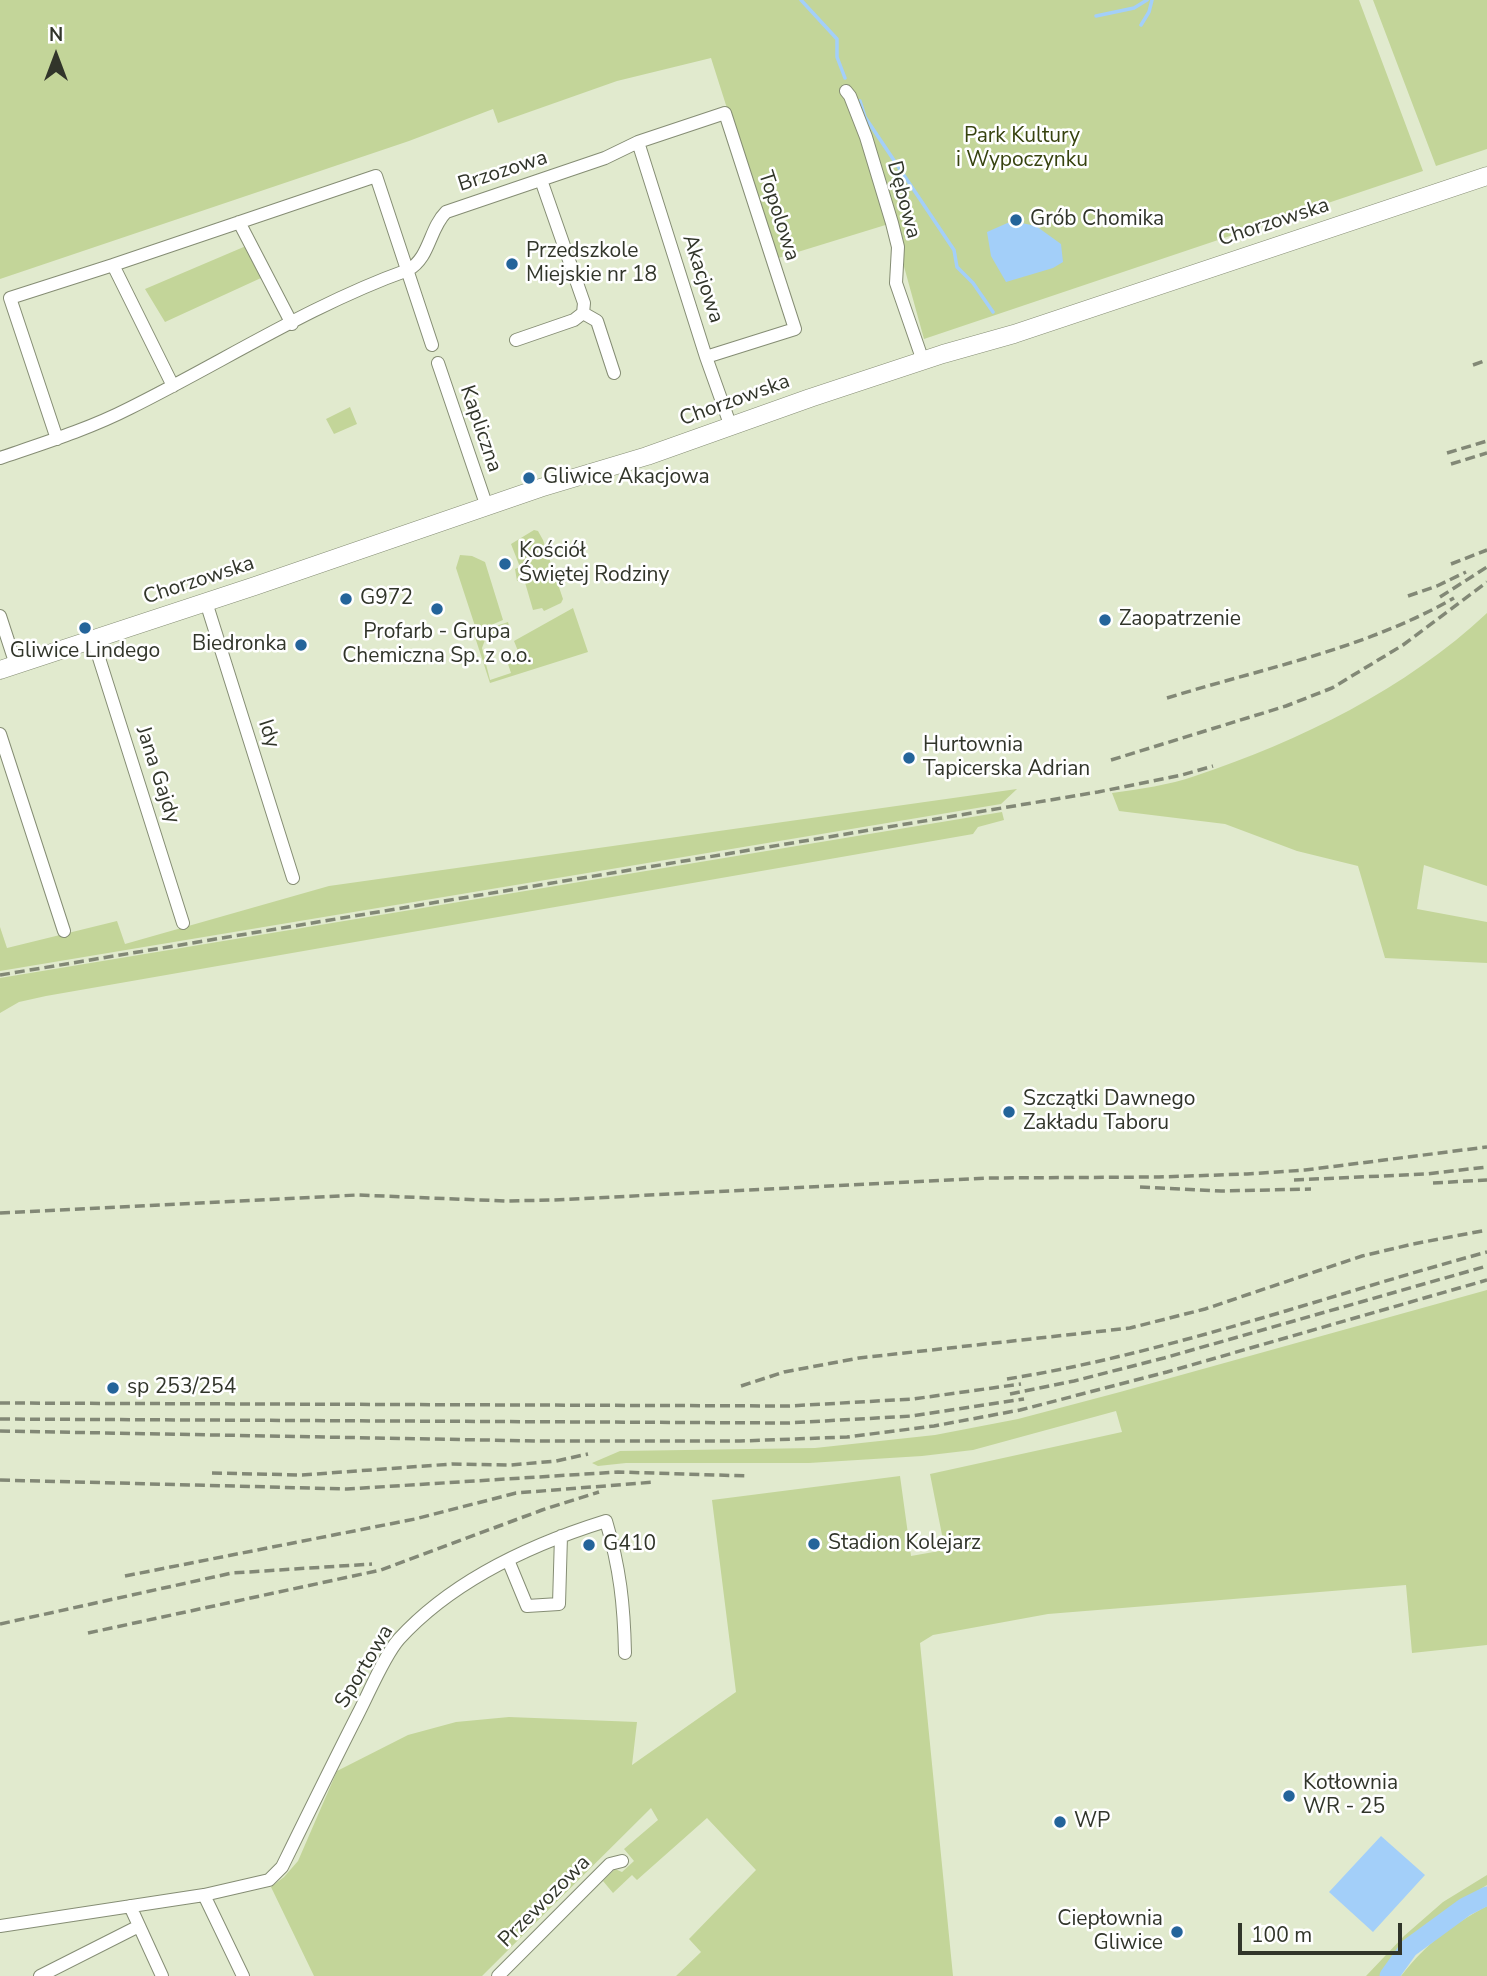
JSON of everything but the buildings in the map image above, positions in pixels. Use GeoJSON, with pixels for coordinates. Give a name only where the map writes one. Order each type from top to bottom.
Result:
{"type":"FeatureCollection","features":[{"type":"Feature","properties":{"kind":"main road","name":"Chorzowska"},"geometry":{"type":"LineString","coordinates":[[8,667],[731,427],[798,402],[1014,334],[1487,176]]}},
{"type":"Feature","properties":{"kind":"street","name":"Dębowa"},"geometry":{"type":"LineString","coordinates":[[846,92],[866,136],[892,223],[898,247],[896,282],[923,361]]}},
{"type":"Feature","properties":{"kind":"street","name":"Topolowa"},"geometry":{"type":"LineString","coordinates":[[638,142],[724,113],[795,329],[706,358]]}},
{"type":"Feature","properties":{"kind":"street","name":"Brzozowa"},"geometry":{"type":"LineString","coordinates":[[408,270],[423,256],[438,221],[446,212],[605,159],[638,142]]}},
{"type":"Feature","properties":{"kind":"street","name":"Akacjowa"},"geometry":{"type":"LineString","coordinates":[[638,142],[706,358],[731,427]]}},
{"type":"Feature","properties":{"kind":"street"},"geometry":{"type":"LineString","coordinates":[[57,439],[10,299],[376,176],[432,345]]}},
{"type":"Feature","properties":{"kind":"street"},"geometry":{"type":"LineString","coordinates":[[516,340],[574,320],[583,313],[584,303],[541,180]]}},
{"type":"Feature","properties":{"kind":"street"},"geometry":{"type":"LineString","coordinates":[[239,222],[292,324]]}},
{"type":"Feature","properties":{"kind":"street"},"geometry":{"type":"LineString","coordinates":[[113,265],[173,386]]}},
{"type":"Feature","properties":{"kind":"street"},"geometry":{"type":"LineString","coordinates":[[0,457],[57,439],[128,410],[362,288],[408,270]]}},
{"type":"Feature","properties":{"kind":"street"},"geometry":{"type":"LineString","coordinates":[[583,313],[597,321],[614,373]]}},
{"type":"Feature","properties":{"kind":"street","name":"Kapliczna"},"geometry":{"type":"LineString","coordinates":[[438,363],[487,507]]}},
{"type":"Feature","properties":{"kind":"street","name":"Idy"},"geometry":{"type":"LineString","coordinates":[[206,602],[293,878]]}},
{"type":"Feature","properties":{"kind":"street"},"geometry":{"type":"LineString","coordinates":[[0,616],[8,667]]}},
{"type":"Feature","properties":{"kind":"street","name":"Jana Gajdy"},"geometry":{"type":"LineString","coordinates":[[93,639],[183,923]]}},
{"type":"Feature","properties":{"kind":"street"},"geometry":{"type":"LineString","coordinates":[[0,734],[64,931]]}},
{"type":"Feature","properties":{"kind":"street","name":"Sportowa"},"geometry":{"type":"LineString","coordinates":[[0,1926],[204,1895],[269,1880],[282,1867],[397,1642],[448,1597],[508,1560],[561,1536],[606,1521],[624,1600],[625,1653]]}},
{"type":"Feature","properties":{"kind":"street"},"geometry":{"type":"LineString","coordinates":[[508,1560],[527,1606],[558,1604],[561,1536]]}},
{"type":"Feature","properties":{"kind":"street","name":"Przewozowa"},"geometry":{"type":"LineString","coordinates":[[498,1976],[610,1864],[622,1861]]}},
{"type":"Feature","properties":{"kind":"street"},"geometry":{"type":"LineString","coordinates":[[204,1895],[243,1976]]}},
{"type":"Feature","properties":{"kind":"street"},"geometry":{"type":"LineString","coordinates":[[130,1906],[162,1976]]}},
{"type":"Feature","properties":{"kind":"street"},"geometry":{"type":"LineString","coordinates":[[40,1976],[139,1926]]}},
{"type":"Feature","properties":{"kind":"green space","name":"Park Kultury i Wypoczynku"},"geometry":{"type":"Polygon","coordinates":[[[0,0],[1359,0],[1423,171],[924,339],[892,223],[775,259],[711,58],[617,81],[498,123],[493,109],[409,141],[0,279],[0,0]]]}},
{"type":"Feature","properties":{"kind":"green space"},"geometry":{"type":"Polygon","coordinates":[[[1373,0],[1487,0],[1487,149],[1436,166],[1373,0]]]}},
{"type":"Feature","properties":{"kind":"green space"},"geometry":{"type":"Polygon","coordinates":[[[246,246],[261,278],[165,322],[145,289],[246,246]]]}},
{"type":"Feature","properties":{"kind":"green space"},"geometry":{"type":"Polygon","coordinates":[[[350,407],[357,424],[334,434],[326,419],[350,407]]]}},
{"type":"Feature","properties":{"kind":"green space"},"geometry":{"type":"Polygon","coordinates":[[[534,530],[538,531],[543,540],[563,599],[561,603],[544,611],[542,608],[533,610],[524,579],[517,581],[515,569],[520,567],[511,544],[534,530]]]}},
{"type":"Feature","properties":{"kind":"green space"},"geometry":{"type":"Polygon","coordinates":[[[460,555],[472,556],[485,562],[503,620],[484,630],[508,622],[510,630],[485,640],[482,648],[490,680],[511,673],[507,661],[520,656],[514,641],[573,608],[588,652],[490,683],[473,631],[478,629],[456,568],[460,555]]]}},
{"type":"Feature","properties":{"kind":"green space"},"geometry":{"type":"Polygon","coordinates":[[[1487,613],[1487,886],[1424,865],[1417,909],[1487,922],[1487,963],[1385,958],[1358,866],[1297,851],[1225,824],[1119,811],[1112,793],[1195,776],[1274,746],[1350,710],[1422,666],[1487,613]]]}},
{"type":"Feature","properties":{"kind":"green space"},"geometry":{"type":"Polygon","coordinates":[[[1017,789],[1001,804],[0,971],[0,927],[7,948],[117,921],[125,944],[329,886],[1017,789]]]}},
{"type":"Feature","properties":{"kind":"green space"},"geometry":{"type":"Polygon","coordinates":[[[1002,812],[1004,820],[978,827],[973,834],[46,996],[19,1002],[0,1013],[0,978],[1002,812]]]}},
{"type":"Feature","properties":{"kind":"green space"},"geometry":{"type":"Polygon","coordinates":[[[1487,1290],[1487,1645],[1412,1653],[1406,1585],[1048,1614],[933,1635],[920,1643],[953,1976],[676,1976],[701,1952],[689,1939],[756,1870],[707,1818],[637,1880],[632,1875],[613,1893],[603,1881],[615,1869],[622,1872],[634,1861],[624,1849],[658,1820],[651,1808],[482,1976],[314,1976],[271,1887],[298,1861],[337,1771],[408,1735],[456,1722],[509,1717],[637,1722],[632,1765],[736,1692],[712,1500],[900,1476],[911,1556],[945,1550],[930,1474],[1122,1432],[1116,1411],[973,1450],[922,1456],[809,1463],[626,1463],[598,1466],[592,1463],[620,1451],[815,1448],[935,1435],[1018,1419],[1487,1290]]]}},
{"type":"Feature","properties":{"kind":"green space"},"geometry":{"type":"Polygon","coordinates":[[[1487,1875],[1487,1885],[1455,1905],[1406,1944],[1382,1976],[1366,1976],[1404,1936],[1443,1902],[1487,1875]]]}},
{"type":"Feature","properties":{"kind":"green space"},"geometry":{"type":"Polygon","coordinates":[[[1487,1906],[1487,1976],[1401,1976],[1440,1936],[1487,1906]]]}},
{"type":"Feature","properties":{"kind":"water"},"geometry":{"type":"Polygon","coordinates":[[[1012,221],[1036,226],[1061,244],[1063,262],[1053,268],[1006,282],[991,256],[987,232],[1012,221]]]}},
{"type":"Feature","properties":{"kind":"water"},"geometry":{"type":"Polygon","coordinates":[[[1381,1836],[1425,1875],[1373,1932],[1329,1892],[1381,1836]]]}},
{"type":"Feature","properties":{"kind":"waterway"},"geometry":{"type":"LineString","coordinates":[[801,0],[837,39],[837,57],[845,78]]}},
{"type":"Feature","properties":{"kind":"waterway"},"geometry":{"type":"LineString","coordinates":[[1096,16],[1134,8],[1147,0]]}},
{"type":"Feature","properties":{"kind":"waterway"},"geometry":{"type":"LineString","coordinates":[[1141,25],[1152,0]]}},
{"type":"Feature","properties":{"kind":"waterway"},"geometry":{"type":"LineString","coordinates":[[860,101],[865,117],[954,250],[957,267],[973,283],[993,312]]}},
{"type":"Feature","properties":{"kind":"waterway"},"geometry":{"type":"LineString","coordinates":[[1389,1976],[1409,1948],[1465,1907],[1487,1896]]}},
{"type":"Feature","properties":{"kind":"railway"},"geometry":{"type":"LineString","coordinates":[[1473,365],[1487,360]]}},
{"type":"Feature","properties":{"kind":"railway"},"geometry":{"type":"LineString","coordinates":[[1447,453],[1487,441]]}},
{"type":"Feature","properties":{"kind":"railway"},"geometry":{"type":"LineString","coordinates":[[1451,464],[1487,453]]}},
{"type":"Feature","properties":{"kind":"railway"},"geometry":{"type":"LineString","coordinates":[[1451,564],[1487,550]]}},
{"type":"Feature","properties":{"kind":"railway"},"geometry":{"type":"LineString","coordinates":[[1440,597],[1487,567]]}},
{"type":"Feature","properties":{"kind":"railway"},"geometry":{"type":"LineString","coordinates":[[1408,596],[1466,572]]}},
{"type":"Feature","properties":{"kind":"railway"},"geometry":{"type":"LineString","coordinates":[[1111,760],[1286,706],[1332,688],[1403,645],[1487,582]]}},
{"type":"Feature","properties":{"kind":"railway"},"geometry":{"type":"LineString","coordinates":[[1167,698],[1350,644],[1420,616],[1454,598]]}},
{"type":"Feature","properties":{"kind":"railway"},"geometry":{"type":"LineString","coordinates":[[0,975],[1098,792],[1213,766]]}},
{"type":"Feature","properties":{"kind":"railway"},"geometry":{"type":"LineString","coordinates":[[0,1213],[357,1195],[505,1201],[553,1200],[987,1178],[1247,1174],[1305,1170],[1487,1147]]}},
{"type":"Feature","properties":{"kind":"railway"},"geometry":{"type":"LineString","coordinates":[[1294,1180],[1426,1174],[1487,1167]]}},
{"type":"Feature","properties":{"kind":"railway"},"geometry":{"type":"LineString","coordinates":[[1433,1183],[1487,1180]]}},
{"type":"Feature","properties":{"kind":"railway"},"geometry":{"type":"LineString","coordinates":[[1140,1187],[1221,1191],[1311,1189]]}},
{"type":"Feature","properties":{"kind":"railway"},"geometry":{"type":"LineString","coordinates":[[741,1386],[784,1372],[859,1358],[1130,1328],[1205,1309],[1362,1256],[1487,1230]]}},
{"type":"Feature","properties":{"kind":"railway"},"geometry":{"type":"LineString","coordinates":[[1007,1379],[1068,1368],[1189,1339],[1487,1252]]}},
{"type":"Feature","properties":{"kind":"railway"},"geometry":{"type":"LineString","coordinates":[[1010,1394],[1164,1358],[1487,1266]]}},
{"type":"Feature","properties":{"kind":"railway"},"geometry":{"type":"LineString","coordinates":[[0,1431],[538,1441],[740,1441],[847,1437],[934,1426],[1020,1410],[1167,1372],[1487,1280]]}},
{"type":"Feature","properties":{"kind":"railway"},"geometry":{"type":"LineString","coordinates":[[0,1403],[789,1406],[913,1399],[1021,1384]]}},
{"type":"Feature","properties":{"kind":"railway"},"geometry":{"type":"LineString","coordinates":[[0,1419],[788,1423],[912,1416],[1024,1399]]}},
{"type":"Feature","properties":{"kind":"railway"},"geometry":{"type":"LineString","coordinates":[[212,1473],[302,1475],[452,1464],[511,1465],[556,1461],[588,1454]]}},
{"type":"Feature","properties":{"kind":"railway"},"geometry":{"type":"LineString","coordinates":[[0,1480],[347,1489],[618,1472],[749,1476]]}},
{"type":"Feature","properties":{"kind":"railway"},"geometry":{"type":"LineString","coordinates":[[125,1576],[415,1519],[516,1493],[655,1482]]}},
{"type":"Feature","properties":{"kind":"railway"},"geometry":{"type":"LineString","coordinates":[[88,1633],[381,1570],[542,1510],[599,1492]]}},
{"type":"Feature","properties":{"kind":"railway"},"geometry":{"type":"LineString","coordinates":[[0,1624],[232,1573],[372,1564]]}},
{"type":"Feature","properties":{"kind":"place","name":"Grób Chomika"},"geometry":{"type":"Point","coordinates":[1016,220]}},
{"type":"Feature","properties":{"kind":"place","name":"Przedszkole Miejskie nr 18"},"geometry":{"type":"Point","coordinates":[512,264]}},
{"type":"Feature","properties":{"kind":"place","name":"Gliwice Akacjowa"},"geometry":{"type":"Point","coordinates":[529,478]}},
{"type":"Feature","properties":{"kind":"place","name":"Kościół Świętej Rodziny"},"geometry":{"type":"Point","coordinates":[505,564]}},
{"type":"Feature","properties":{"kind":"place","name":"G972"},"geometry":{"type":"Point","coordinates":[346,599]}},
{"type":"Feature","properties":{"kind":"place","name":"Profarb - Grupa Chemiczna Sp. z o.o."},"geometry":{"type":"Point","coordinates":[437,609]}},
{"type":"Feature","properties":{"kind":"place","name":"Zaopatrzenie"},"geometry":{"type":"Point","coordinates":[1105,620]}},
{"type":"Feature","properties":{"kind":"place","name":"Gliwice Lindego"},"geometry":{"type":"Point","coordinates":[85,628]}},
{"type":"Feature","properties":{"kind":"place","name":"Biedronka"},"geometry":{"type":"Point","coordinates":[301,645]}},
{"type":"Feature","properties":{"kind":"place","name":"Hurtownia Tapicerska Adrian"},"geometry":{"type":"Point","coordinates":[909,758]}},
{"type":"Feature","properties":{"kind":"place","name":"Szczątki Dawnego Zakładu Taboru"},"geometry":{"type":"Point","coordinates":[1009,1112]}},
{"type":"Feature","properties":{"kind":"place","name":"sp 253/254"},"geometry":{"type":"Point","coordinates":[113,1388]}},
{"type":"Feature","properties":{"kind":"place","name":"Stadion Kolejarz"},"geometry":{"type":"Point","coordinates":[814,1544]}},
{"type":"Feature","properties":{"kind":"place","name":"G410"},"geometry":{"type":"Point","coordinates":[589,1545]}},
{"type":"Feature","properties":{"kind":"place","name":"Kotłownia WR - 25"},"geometry":{"type":"Point","coordinates":[1289,1796]}},
{"type":"Feature","properties":{"kind":"place","name":"WP"},"geometry":{"type":"Point","coordinates":[1060,1822]}},
{"type":"Feature","properties":{"kind":"place","name":"Ciepłownia Gliwice"},"geometry":{"type":"Point","coordinates":[1177,1932]}}]}
